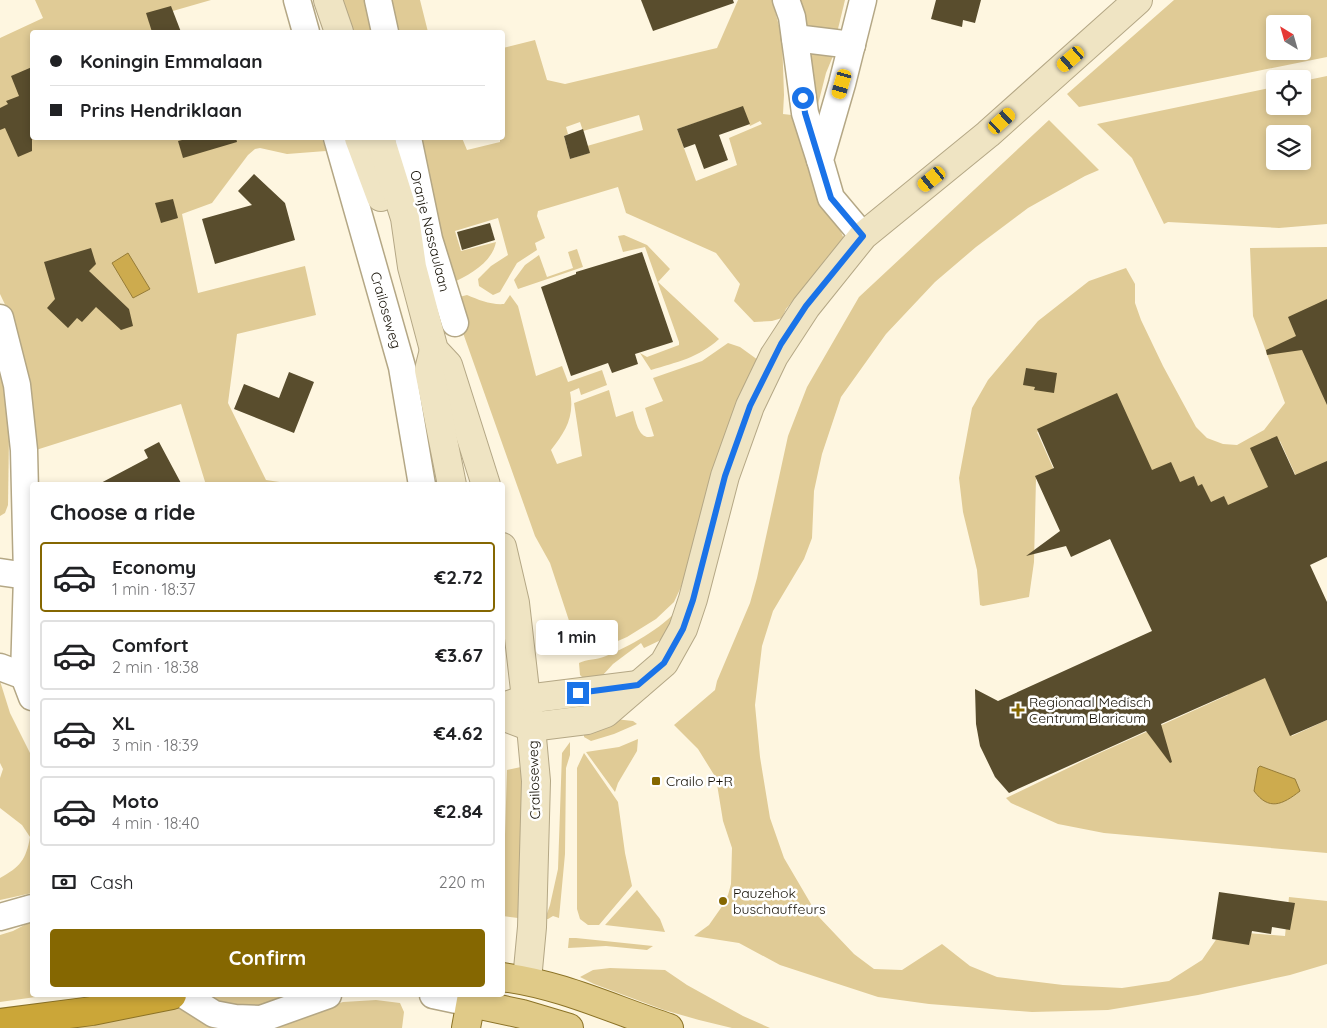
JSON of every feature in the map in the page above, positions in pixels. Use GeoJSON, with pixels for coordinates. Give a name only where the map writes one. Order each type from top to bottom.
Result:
{"type":"FeatureCollection","features":[{"type":"Feature","properties":{"kind":"highway"},"geometry":{"type":"LineString","coordinates":[[0,1023],[92,1011],[162,997]]}},
{"type":"Feature","properties":{"kind":"main road"},"geometry":{"type":"LineString","coordinates":[[328,0],[337,30]]}},
{"type":"Feature","properties":{"kind":"main road"},"geometry":{"type":"LineString","coordinates":[[505,717],[532,727],[587,720],[606,713],[664,663],[683,629],[697,584],[725,476],[750,406],[774,356],[806,306],[863,236],[988,134],[1138,0]]}},
{"type":"Feature","properties":{"kind":"main road"},"geometry":{"type":"LineString","coordinates":[[361,140],[375,182],[412,267]]}},
{"type":"Feature","properties":{"kind":"main road"},"geometry":{"type":"LineString","coordinates":[[381,140],[405,218],[412,267],[434,350],[430,370],[451,482]]}},
{"type":"Feature","properties":{"kind":"main road"},"geometry":{"type":"LineString","coordinates":[[434,350],[448,365],[485,482]]}},
{"type":"Feature","properties":{"kind":"main road","name":"Crailoseweg"},"geometry":{"type":"LineString","coordinates":[[505,560],[515,603],[514,703],[532,727],[536,796],[532,927],[514,979],[521,1021]]}},
{"type":"Feature","properties":{"kind":"main road"},"geometry":{"type":"LineString","coordinates":[[514,703],[638,685]]}},
{"type":"Feature","properties":{"kind":"main road"},"geometry":{"type":"LineString","coordinates":[[514,979],[584,998],[669,1028]]}},
{"type":"Feature","properties":{"kind":"main road"},"geometry":{"type":"LineString","coordinates":[[470,1009],[521,1021],[568,1028]]}},
{"type":"Feature","properties":{"kind":"street"},"geometry":{"type":"LineString","coordinates":[[297,0],[305,30]]}},
{"type":"Feature","properties":{"kind":"street"},"geometry":{"type":"LineString","coordinates":[[378,0],[385,30]]}},
{"type":"Feature","properties":{"kind":"street"},"geometry":{"type":"LineString","coordinates":[[786,0],[792,17],[805,113],[831,198],[863,236]]}},
{"type":"Feature","properties":{"kind":"street"},"geometry":{"type":"LineString","coordinates":[[820,160],[863,0]]}},
{"type":"Feature","properties":{"kind":"street"},"geometry":{"type":"LineString","coordinates":[[794,38],[852,45]]}},
{"type":"Feature","properties":{"kind":"street","name":"Crailoseweg"},"geometry":{"type":"LineString","coordinates":[[337,140],[402,367],[421,482]]}},
{"type":"Feature","properties":{"kind":"street","name":"Oranje Nassaulaan"},"geometry":{"type":"LineString","coordinates":[[408,140],[429,239],[455,323]]}},
{"type":"Feature","properties":{"kind":"street"},"geometry":{"type":"LineString","coordinates":[[0,318],[17,385],[24,450],[28,687]]}},
{"type":"Feature","properties":{"kind":"street"},"geometry":{"type":"LineString","coordinates":[[0,572],[27,576]]}},
{"type":"Feature","properties":{"kind":"street"},"geometry":{"type":"LineString","coordinates":[[0,667],[28,687]]}},
{"type":"Feature","properties":{"kind":"street"},"geometry":{"type":"LineString","coordinates":[[0,917],[30,909]]}},
{"type":"Feature","properties":{"kind":"street"},"geometry":{"type":"LineString","coordinates":[[187,997],[214,1014],[235,1018],[261,1019],[322,997]]}},
{"type":"Feature","properties":{"kind":"street"},"geometry":{"type":"LineString","coordinates":[[438,997],[470,1009]]}},
{"type":"Feature","properties":{"kind":"shaded area"},"geometry":{"type":"Polygon","coordinates":[[[35,0],[211,0],[152,17],[155,30],[30,30],[30,140],[323,140],[326,151],[287,154],[260,148],[255,149],[248,155],[212,203],[182,214],[198,293],[305,266],[316,315],[237,334],[228,403],[266,480],[280,482],[205,482],[181,404],[36,450],[20,350],[15,331],[0,294],[0,38],[43,18],[35,0]]]}},
{"type":"Feature","properties":{"kind":"shaded area"},"geometry":{"type":"Polygon","coordinates":[[[343,0],[371,0],[376,30],[352,30],[343,0]]]}},
{"type":"Feature","properties":{"kind":"shaded area"},"geometry":{"type":"Polygon","coordinates":[[[386,0],[420,0],[428,30],[391,30],[386,0]]]}},
{"type":"Feature","properties":{"kind":"shaded area"},"geometry":{"type":"Polygon","coordinates":[[[738,0],[772,0],[782,37],[783,114],[800,116],[829,203],[844,239],[786,309],[782,318],[772,321],[754,322],[734,301],[740,284],[716,253],[626,213],[618,187],[538,211],[537,216],[545,238],[535,243],[537,250],[517,263],[500,292],[493,295],[479,286],[478,279],[491,266],[508,255],[498,218],[455,231],[461,251],[496,242],[494,249],[485,262],[452,283],[412,140],[463,140],[467,150],[505,140],[505,48],[535,40],[547,80],[565,84],[717,48],[738,0]],[[743,107],[677,129],[696,181],[737,165],[729,138],[762,124],[760,121],[750,126],[743,107]],[[639,115],[583,131],[580,122],[566,127],[568,134],[564,136],[570,159],[589,153],[587,146],[643,130],[639,115]]]}},
{"type":"Feature","properties":{"kind":"shaded area"},"geometry":{"type":"Polygon","coordinates":[[[793,0],[845,0],[837,33],[801,28],[793,0]]]}},
{"type":"Feature","properties":{"kind":"shaded area"},"geometry":{"type":"Polygon","coordinates":[[[1174,0],[1327,0],[1327,57],[1079,107],[1067,94],[1174,0]]]}},
{"type":"Feature","properties":{"kind":"shaded area"},"geometry":{"type":"Polygon","coordinates":[[[802,50],[827,52],[833,56],[826,73],[815,116],[802,50]]]}},
{"type":"Feature","properties":{"kind":"shaded area"},"geometry":{"type":"Polygon","coordinates":[[[1327,76],[1327,224],[1279,228],[1168,222],[1164,224],[1132,158],[1097,124],[1266,89],[1266,115],[1311,115],[1311,79],[1327,76]]]}},
{"type":"Feature","properties":{"kind":"shaded area"},"geometry":{"type":"Polygon","coordinates":[[[1049,120],[1099,170],[1028,208],[976,247],[935,282],[886,334],[841,397],[822,454],[814,491],[812,538],[804,559],[773,611],[762,646],[755,705],[760,757],[770,818],[784,858],[818,916],[854,954],[874,969],[902,970],[942,944],[970,966],[997,977],[1063,985],[1122,988],[1169,981],[1202,960],[1222,931],[1285,936],[1289,897],[1327,901],[1327,964],[1290,975],[1198,995],[1108,1010],[1032,1012],[929,1004],[878,997],[780,965],[739,943],[694,936],[709,925],[728,895],[731,884],[732,848],[723,821],[716,778],[698,749],[674,725],[715,690],[717,681],[750,603],[788,436],[807,387],[859,297],[1049,120]]]}},
{"type":"Feature","properties":{"kind":"shaded area"},"geometry":{"type":"Polygon","coordinates":[[[624,235],[647,245],[670,269],[658,282],[719,339],[695,355],[651,370],[640,353],[647,357],[679,345],[679,342],[645,247],[623,252],[618,236],[624,235]]]}},
{"type":"Feature","properties":{"kind":"shaded area"},"geometry":{"type":"Polygon","coordinates":[[[1327,247],[1327,462],[1296,476],[1280,441],[1254,454],[1269,489],[1252,543],[1151,471],[1116,396],[1037,432],[1054,470],[1036,479],[1034,562],[1029,597],[980,605],[977,570],[963,512],[959,478],[972,408],[988,380],[1038,321],[1089,281],[1126,268],[1135,284],[1135,303],[1141,320],[1196,427],[1207,438],[1223,444],[1237,445],[1264,430],[1285,403],[1253,316],[1250,248],[1327,247]]]}},
{"type":"Feature","properties":{"kind":"shaded area"},"geometry":{"type":"Polygon","coordinates":[[[577,249],[583,267],[518,289],[514,280],[525,265],[539,255],[547,277],[573,268],[568,252],[577,249]]]}},
{"type":"Feature","properties":{"kind":"shaded area"},"geometry":{"type":"Polygon","coordinates":[[[128,253],[150,289],[133,298],[112,263],[128,253]]]}},
{"type":"Feature","properties":{"kind":"shaded area"},"geometry":{"type":"Polygon","coordinates":[[[467,295],[485,302],[504,304],[510,295],[518,306],[536,376],[562,366],[568,382],[602,370],[607,385],[581,395],[579,388],[570,392],[571,409],[568,424],[551,450],[557,464],[582,456],[574,403],[609,390],[616,417],[633,411],[642,434],[649,437],[654,436],[645,408],[663,401],[653,378],[702,361],[728,343],[740,347],[758,360],[714,465],[688,564],[674,602],[656,619],[627,637],[595,651],[579,651],[550,563],[535,536],[451,299],[467,295]]]}},
{"type":"Feature","properties":{"kind":"shaded area"},"geometry":{"type":"Polygon","coordinates":[[[0,361],[8,405],[9,436],[8,505],[5,513],[0,516],[0,361]]]}},
{"type":"Feature","properties":{"kind":"shaded area"},"geometry":{"type":"Polygon","coordinates":[[[678,609],[663,639],[644,648],[641,643],[613,664],[602,676],[584,679],[580,675],[579,663],[603,657],[634,642],[664,623],[678,609]]]}},
{"type":"Feature","properties":{"kind":"shaded area"},"geometry":{"type":"Polygon","coordinates":[[[1257,658],[1292,736],[1327,720],[1327,853],[1104,833],[1058,824],[1011,803],[1006,798],[1228,695],[1220,675],[1257,658]]]}},
{"type":"Feature","properties":{"kind":"shaded area"},"geometry":{"type":"Polygon","coordinates":[[[0,681],[10,713],[30,753],[30,837],[22,825],[0,808],[0,778],[3,769],[0,763],[0,681]]]}},
{"type":"Feature","properties":{"kind":"shaded area"},"geometry":{"type":"Polygon","coordinates":[[[615,719],[633,721],[637,724],[591,741],[584,737],[584,734],[615,719]]]}},
{"type":"Feature","properties":{"kind":"shaded area"},"geometry":{"type":"Polygon","coordinates":[[[638,739],[637,751],[618,783],[615,792],[586,752],[619,747],[638,739]]]}},
{"type":"Feature","properties":{"kind":"shaded area"},"geometry":{"type":"Polygon","coordinates":[[[570,742],[570,755],[566,768],[565,854],[559,918],[553,916],[545,919],[558,869],[562,753],[570,742]]]}},
{"type":"Feature","properties":{"kind":"shaded area"},"geometry":{"type":"Polygon","coordinates":[[[584,753],[618,802],[632,886],[599,925],[588,925],[580,919],[577,909],[577,768],[584,753]]]}},
{"type":"Feature","properties":{"kind":"shaded area"},"geometry":{"type":"Polygon","coordinates":[[[1260,766],[1295,779],[1300,791],[1287,800],[1276,804],[1265,801],[1254,791],[1260,766]]]}},
{"type":"Feature","properties":{"kind":"shaded area"},"geometry":{"type":"Polygon","coordinates":[[[521,767],[524,810],[518,918],[505,916],[507,770],[521,767]]]}},
{"type":"Feature","properties":{"kind":"shaded area"},"geometry":{"type":"Polygon","coordinates":[[[30,837],[30,893],[0,900],[0,878],[13,870],[21,862],[30,837]]]}},
{"type":"Feature","properties":{"kind":"shaded area"},"geometry":{"type":"Polygon","coordinates":[[[637,890],[660,919],[665,932],[605,925],[637,890]]]}},
{"type":"Feature","properties":{"kind":"shaded area"},"geometry":{"type":"Polygon","coordinates":[[[30,922],[30,997],[36,997],[0,1002],[0,935],[30,922]]]}},
{"type":"Feature","properties":{"kind":"shaded area"},"geometry":{"type":"Polygon","coordinates":[[[569,938],[653,946],[647,950],[606,946],[568,948],[569,938]]]}},
{"type":"Feature","properties":{"kind":"shaded area"},"geometry":{"type":"Polygon","coordinates":[[[610,968],[665,970],[687,985],[743,1016],[770,1028],[732,1028],[699,1020],[664,1010],[580,977],[593,970],[610,968]]]}},
{"type":"Feature","properties":{"kind":"shaded area"},"geometry":{"type":"Polygon","coordinates":[[[213,997],[298,997],[249,1010],[211,1001],[213,997]]]}},
{"type":"Feature","properties":{"kind":"shaded area"},"geometry":{"type":"Polygon","coordinates":[[[376,1000],[400,1003],[404,1012],[402,1028],[240,1028],[299,1015],[343,1002],[376,1000]]]}},
{"type":"Feature","properties":{"kind":"shaded area"},"geometry":{"type":"Polygon","coordinates":[[[177,1007],[206,1024],[237,1028],[40,1028],[177,1007]]]}},
{"type":"Feature","properties":{"kind":"building"},"geometry":{"type":"Polygon","coordinates":[[[641,0],[733,0],[734,3],[653,31],[641,0]]]}},
{"type":"Feature","properties":{"kind":"building"},"geometry":{"type":"Polygon","coordinates":[[[936,0],[981,0],[975,23],[963,20],[962,27],[931,19],[936,0]]]}},
{"type":"Feature","properties":{"kind":"building"},"geometry":{"type":"Polygon","coordinates":[[[171,6],[180,30],[151,30],[146,13],[171,6]]]}},
{"type":"Feature","properties":{"kind":"building"},"geometry":{"type":"Polygon","coordinates":[[[30,68],[30,140],[32,140],[32,151],[18,157],[5,128],[0,130],[0,108],[8,104],[6,101],[19,96],[11,76],[30,68]]]}},
{"type":"Feature","properties":{"kind":"building"},"geometry":{"type":"Polygon","coordinates":[[[743,106],[750,124],[719,135],[728,160],[704,169],[695,144],[684,148],[677,129],[743,106]]]}},
{"type":"Feature","properties":{"kind":"building"},"geometry":{"type":"Polygon","coordinates":[[[583,129],[590,153],[570,159],[564,136],[583,129]]]}},
{"type":"Feature","properties":{"kind":"building"},"geometry":{"type":"Polygon","coordinates":[[[236,140],[237,142],[183,158],[178,141],[236,140]]]}},
{"type":"Feature","properties":{"kind":"building"},"geometry":{"type":"Polygon","coordinates":[[[254,174],[285,203],[295,240],[215,264],[202,219],[252,205],[238,191],[254,174]]]}},
{"type":"Feature","properties":{"kind":"building"},"geometry":{"type":"Polygon","coordinates":[[[173,199],[178,218],[161,223],[155,203],[173,199]]]}},
{"type":"Feature","properties":{"kind":"building"},"geometry":{"type":"Polygon","coordinates":[[[490,223],[495,240],[462,250],[457,232],[490,223]]]}},
{"type":"Feature","properties":{"kind":"building"},"geometry":{"type":"Polygon","coordinates":[[[91,248],[96,264],[89,271],[129,309],[133,326],[121,330],[96,307],[82,322],[77,318],[68,328],[47,308],[55,299],[44,262],[91,248]]]}},
{"type":"Feature","properties":{"kind":"building"},"geometry":{"type":"Polygon","coordinates":[[[642,252],[673,342],[635,354],[638,364],[612,373],[608,363],[571,376],[541,287],[576,274],[576,272],[642,252]]]}},
{"type":"Feature","properties":{"kind":"building"},"geometry":{"type":"Polygon","coordinates":[[[1327,299],[1327,405],[1302,350],[1267,355],[1266,350],[1296,336],[1288,317],[1327,299]]]}},
{"type":"Feature","properties":{"kind":"building"},"geometry":{"type":"Polygon","coordinates":[[[1026,368],[1057,373],[1054,393],[1034,390],[1035,387],[1023,385],[1026,368]]]}},
{"type":"Feature","properties":{"kind":"building"},"geometry":{"type":"Polygon","coordinates":[[[289,372],[314,382],[294,433],[234,409],[244,384],[279,398],[289,372]]]}},
{"type":"Feature","properties":{"kind":"building"},"geometry":{"type":"Polygon","coordinates":[[[1117,393],[1152,470],[1171,462],[1180,482],[1194,476],[1198,486],[1202,484],[1211,502],[1224,496],[1228,505],[1268,487],[1250,448],[1277,436],[1295,475],[1327,461],[1327,557],[1310,565],[1327,602],[1327,720],[1290,736],[1265,678],[1161,724],[1172,762],[1170,763],[1146,731],[1009,793],[995,777],[980,746],[976,724],[975,689],[998,701],[1152,631],[1110,539],[1071,557],[1066,546],[1026,556],[1060,531],[1035,476],[1054,468],[1037,429],[1117,393]]]}},
{"type":"Feature","properties":{"kind":"building"},"geometry":{"type":"Polygon","coordinates":[[[159,442],[180,482],[103,482],[148,458],[144,450],[159,442]]]}},
{"type":"Feature","properties":{"kind":"building"},"geometry":{"type":"Polygon","coordinates":[[[1219,892],[1295,903],[1290,930],[1272,927],[1271,934],[1252,931],[1249,945],[1212,939],[1219,892]]]}},
{"type":"Feature","properties":{"kind":"place","name":"Regionaal Medisch Centrum Blaricum"},"geometry":{"type":"Point","coordinates":[1018,710]}},
{"type":"Feature","properties":{"kind":"place","name":"Crailo P+R"},"geometry":{"type":"Point","coordinates":[656,781]}},
{"type":"Feature","properties":{"kind":"place","name":"Pauzehok buschauffeurs"},"geometry":{"type":"Point","coordinates":[723,901]}},
{"type":"Feature","properties":{"kind":"route"},"geometry":{"type":"LineString","coordinates":[[578,693],[638,685],[651,676],[664,663],[683,629],[693,600],[725,476],[750,406],[774,356],[806,306],[863,236],[831,198],[805,113],[803,98]]}}]}
